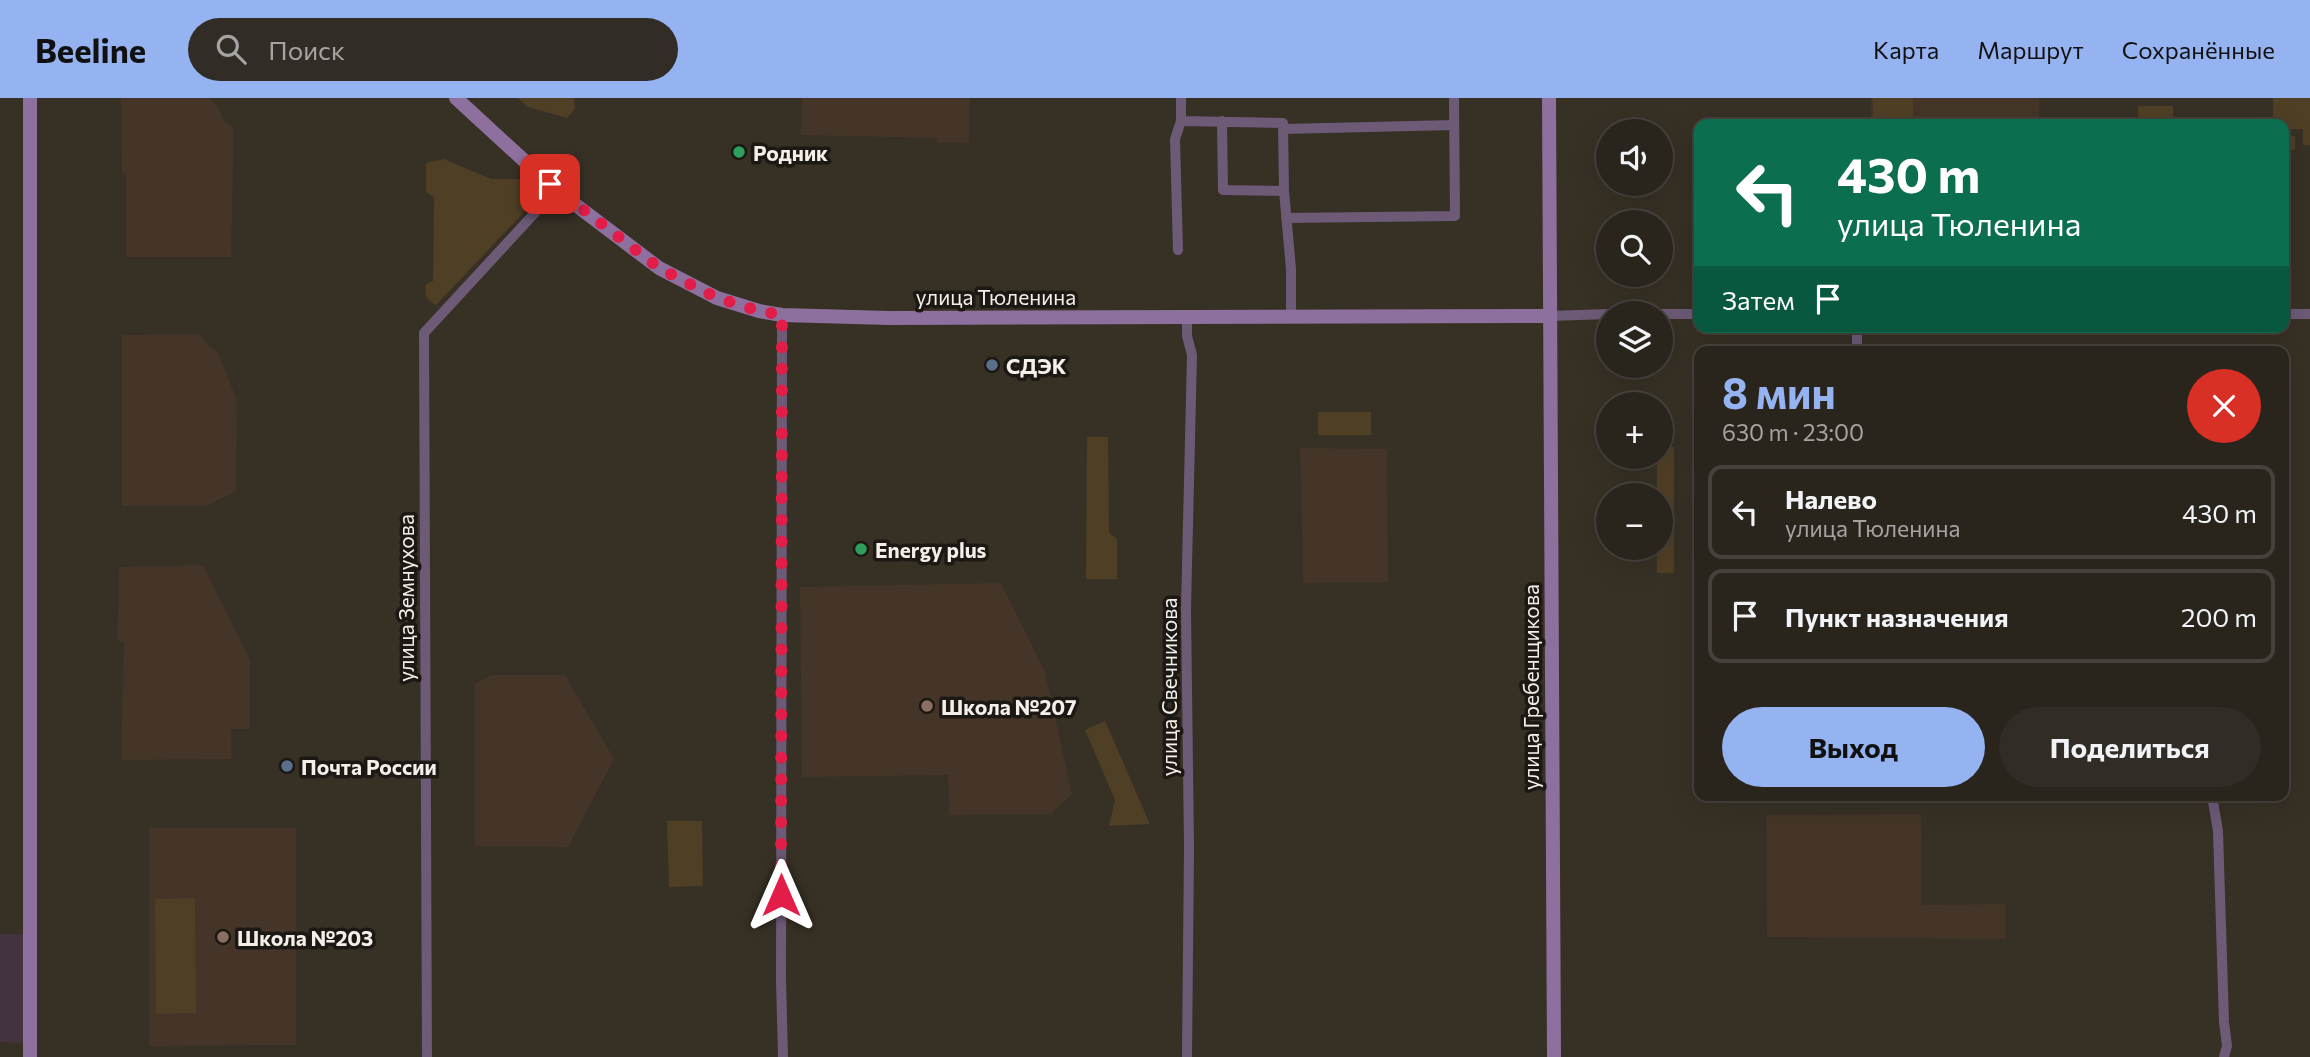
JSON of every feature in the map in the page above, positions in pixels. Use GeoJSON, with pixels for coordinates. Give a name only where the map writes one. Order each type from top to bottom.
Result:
{"type":"FeatureCollection","features":[{"type":"Feature","properties":{"kind":"street"},"geometry":{"type":"LineString","coordinates":[[30,98],[30,1057]]}},
{"type":"Feature","properties":{"kind":"street","name":"улица Тюленина"},"geometry":{"type":"LineString","coordinates":[[456,98],[556,190],[659,268],[717,298],[759,311],[782,315],[889,318],[1596,314]]}},
{"type":"Feature","properties":{"kind":"street"},"geometry":{"type":"LineString","coordinates":[[1178,250],[1175,139],[1181,121],[1181,98]]}},
{"type":"Feature","properties":{"kind":"street"},"geometry":{"type":"LineString","coordinates":[[1286,218],[1455,216],[1454,98]]}},
{"type":"Feature","properties":{"kind":"street","name":"улица Гребенщикова"},"geometry":{"type":"LineString","coordinates":[[1549,98],[1553,1057]]}},
{"type":"Feature","properties":{"kind":"street"},"geometry":{"type":"LineString","coordinates":[[1181,121],[1283,123],[1284,191],[1292,316]]}},
{"type":"Feature","properties":{"kind":"street"},"geometry":{"type":"LineString","coordinates":[[1222,121],[1223,190],[1284,191]]}},
{"type":"Feature","properties":{"kind":"street"},"geometry":{"type":"LineString","coordinates":[[1283,129],[1454,125]]}},
{"type":"Feature","properties":{"kind":"street","name":"улица Земнухова"},"geometry":{"type":"LineString","coordinates":[[427,1057],[424,334],[556,190]]}},
{"type":"Feature","properties":{"kind":"street"},"geometry":{"type":"LineString","coordinates":[[1673,314],[1694,314]]}},
{"type":"Feature","properties":{"kind":"street"},"geometry":{"type":"LineString","coordinates":[[2289,314],[2310,314]]}},
{"type":"Feature","properties":{"kind":"street"},"geometry":{"type":"LineString","coordinates":[[782,315],[780,980],[783,1057]]}},
{"type":"Feature","properties":{"kind":"street","name":"улица Свечникова"},"geometry":{"type":"LineString","coordinates":[[1187,317],[1187,336],[1192,355],[1186,608],[1189,847],[1187,1057]]}},
{"type":"Feature","properties":{"kind":"street"},"geometry":{"type":"LineString","coordinates":[[2213,801],[2218,831],[2227,1046],[2224,1057]]}},
{"type":"Feature","properties":{"kind":"shaded area"},"geometry":{"type":"Polygon","coordinates":[[[121,98],[209,98],[219,108],[223,120],[234,128],[231,257],[126,257],[126,173],[122,173],[121,98]]]}},
{"type":"Feature","properties":{"kind":"shaded area"},"geometry":{"type":"Polygon","coordinates":[[[518,98],[574,98],[575,109],[567,118],[528,107],[518,98]]]}},
{"type":"Feature","properties":{"kind":"shaded area"},"geometry":{"type":"Polygon","coordinates":[[[802,98],[970,98],[969,143],[937,142],[937,138],[801,135],[802,98]]]}},
{"type":"Feature","properties":{"kind":"shaded area"},"geometry":{"type":"Polygon","coordinates":[[[1871,98],[2039,98],[2039,119],[1871,119],[1871,98]]]}},
{"type":"Feature","properties":{"kind":"shaded area"},"geometry":{"type":"Polygon","coordinates":[[[1873,98],[1913,98],[1913,119],[1873,119],[1873,98]]]}},
{"type":"Feature","properties":{"kind":"shaded area"},"geometry":{"type":"Polygon","coordinates":[[[2273,98],[2310,98],[2310,145],[2303,145],[2303,129],[2289,129],[2289,119],[2273,119],[2273,98]]]}},
{"type":"Feature","properties":{"kind":"shaded area"},"geometry":{"type":"Polygon","coordinates":[[[2138,106],[2173,106],[2173,119],[2138,119],[2138,106]]]}},
{"type":"Feature","properties":{"kind":"shaded area"},"geometry":{"type":"Polygon","coordinates":[[[2289,136],[2295,136],[2295,150],[2289,150],[2289,136]]]}},
{"type":"Feature","properties":{"kind":"shaded area"},"geometry":{"type":"Polygon","coordinates":[[[444,159],[491,179],[521,179],[531,187],[532,200],[529,207],[436,305],[426,297],[425,291],[426,284],[433,281],[434,197],[426,192],[426,163],[444,159]]]}},
{"type":"Feature","properties":{"kind":"shaded area"},"geometry":{"type":"Polygon","coordinates":[[[200,334],[210,347],[217,351],[237,400],[236,491],[206,506],[122,506],[122,335],[200,334]]]}},
{"type":"Feature","properties":{"kind":"shaded area"},"geometry":{"type":"Polygon","coordinates":[[[1318,412],[1371,412],[1371,435],[1318,435],[1318,412]]]}},
{"type":"Feature","properties":{"kind":"shaded area"},"geometry":{"type":"Polygon","coordinates":[[[1087,437],[1108,437],[1109,533],[1117,539],[1117,579],[1086,579],[1087,437]]]}},
{"type":"Feature","properties":{"kind":"shaded area"},"geometry":{"type":"Polygon","coordinates":[[[1674,447],[1674,573],[1657,573],[1657,560],[1673,560],[1673,483],[1657,483],[1657,469],[1673,469],[1674,447]]]}},
{"type":"Feature","properties":{"kind":"shaded area"},"geometry":{"type":"Polygon","coordinates":[[[1300,448],[1387,449],[1388,582],[1303,583],[1300,448]]]}},
{"type":"Feature","properties":{"kind":"shaded area"},"geometry":{"type":"Polygon","coordinates":[[[203,565],[250,660],[250,729],[231,729],[231,759],[121,760],[124,642],[117,640],[119,567],[203,565]]]}},
{"type":"Feature","properties":{"kind":"shaded area","name":"Школа №207"},"geometry":{"type":"Polygon","coordinates":[[[1001,583],[1045,672],[1072,794],[1051,814],[949,815],[948,775],[802,777],[800,587],[1001,583]]]}},
{"type":"Feature","properties":{"kind":"shaded area"},"geometry":{"type":"Polygon","coordinates":[[[491,675],[565,675],[614,759],[568,847],[475,846],[475,684],[491,675]]]}},
{"type":"Feature","properties":{"kind":"shaded area"},"geometry":{"type":"Polygon","coordinates":[[[1105,721],[1150,824],[1109,826],[1115,800],[1085,730],[1105,721]]]}},
{"type":"Feature","properties":{"kind":"shaded area"},"geometry":{"type":"Polygon","coordinates":[[[1921,814],[1922,905],[2005,904],[2005,939],[1767,937],[1766,815],[1921,814]]]}},
{"type":"Feature","properties":{"kind":"shaded area"},"geometry":{"type":"Polygon","coordinates":[[[667,821],[702,821],[703,886],[669,887],[667,821]]]}},
{"type":"Feature","properties":{"kind":"shaded area","name":"Школа №203"},"geometry":{"type":"Polygon","coordinates":[[[149,828],[296,828],[296,1045],[149,1046],[149,828]]]}},
{"type":"Feature","properties":{"kind":"shaded area"},"geometry":{"type":"Polygon","coordinates":[[[195,898],[196,1013],[156,1014],[155,899],[195,898]]]}},
{"type":"Feature","properties":{"kind":"shaded area"},"geometry":{"type":"Polygon","coordinates":[[[0,934],[27,934],[27,1043],[0,1042],[0,934]]]}},
{"type":"Feature","properties":{"kind":"place","name":"Родник"},"geometry":{"type":"Point","coordinates":[739,152]}},
{"type":"Feature","properties":{"kind":"place","name":"СДЭК"},"geometry":{"type":"Point","coordinates":[992,365]}},
{"type":"Feature","properties":{"kind":"place","name":"Energy plus"},"geometry":{"type":"Point","coordinates":[861,549]}},
{"type":"Feature","properties":{"kind":"place","name":"Школа №207"},"geometry":{"type":"Point","coordinates":[927,706]}},
{"type":"Feature","properties":{"kind":"place","name":"Почта России"},"geometry":{"type":"Point","coordinates":[287,766]}},
{"type":"Feature","properties":{"kind":"place","name":"Школа №203"},"geometry":{"type":"Point","coordinates":[223,937]}},
{"type":"Feature","properties":{"kind":"route"},"geometry":{"type":"LineString","coordinates":[[550,184],[659,268],[717,298],[782,315],[781,895]]}}]}
